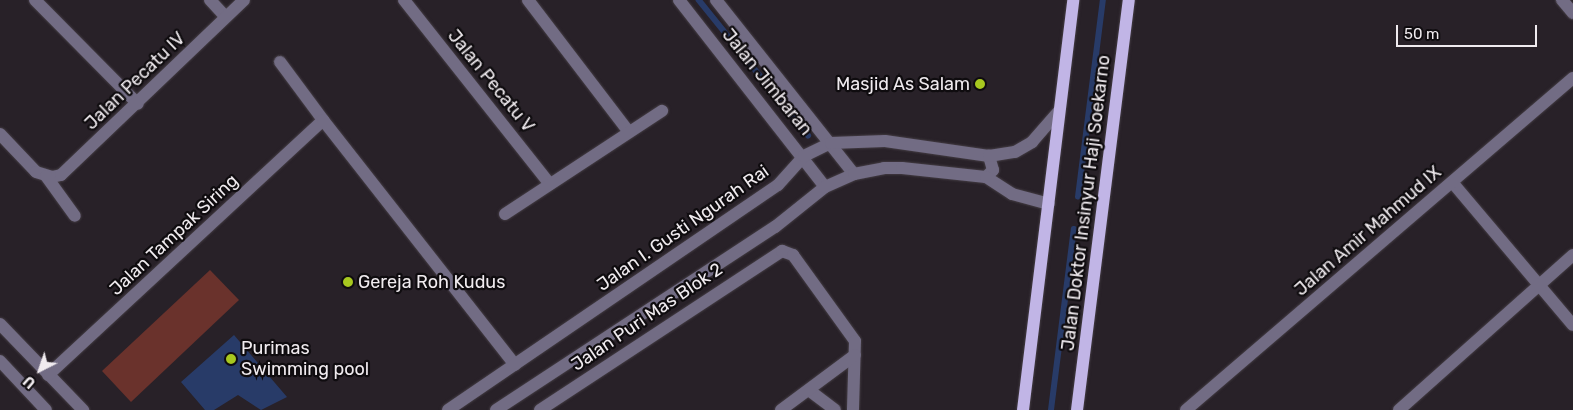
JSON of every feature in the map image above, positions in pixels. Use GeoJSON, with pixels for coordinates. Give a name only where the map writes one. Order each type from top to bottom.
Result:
{"type":"FeatureCollection","features":[{"type":"Feature","properties":{"kind":"main road","name":"Jalan Doktor Insinyur Haji Soekarno"},"geometry":{"type":"LineString","coordinates":[[1023,410],[1073,0]]}},
{"type":"Feature","properties":{"kind":"main road","name":"Jalan Doktor Insinyur Haji Soekarno"},"geometry":{"type":"LineString","coordinates":[[1077,410],[1129,0]]}},
{"type":"Feature","properties":{"kind":"street"},"geometry":{"type":"LineString","coordinates":[[35,0],[138,104]]}},
{"type":"Feature","properties":{"kind":"street"},"geometry":{"type":"LineString","coordinates":[[210,0],[226,17]]}},
{"type":"Feature","properties":{"kind":"street","name":"Jalan Pecatu IV"},"geometry":{"type":"LineString","coordinates":[[46,176],[61,175],[138,104],[244,0]]}},
{"type":"Feature","properties":{"kind":"street","name":"Jalan Pecatu V"},"geometry":{"type":"LineString","coordinates":[[404,0],[550,184]]}},
{"type":"Feature","properties":{"kind":"street"},"geometry":{"type":"LineString","coordinates":[[528,0],[629,132]]}},
{"type":"Feature","properties":{"kind":"street","name":"Jalan Jimbaran"},"geometry":{"type":"LineString","coordinates":[[679,0],[804,156],[825,187]]}},
{"type":"Feature","properties":{"kind":"street","name":"Jalan Jimbaran"},"geometry":{"type":"LineString","coordinates":[[716,0],[854,174]]}},
{"type":"Feature","properties":{"kind":"street"},"geometry":{"type":"LineString","coordinates":[[1562,0],[1573,13]]}},
{"type":"Feature","properties":{"kind":"street"},"geometry":{"type":"LineString","coordinates":[[280,62],[323,120],[515,365]]}},
{"type":"Feature","properties":{"kind":"street","name":"Jalan Amir Mahmud IX"},"geometry":{"type":"LineString","coordinates":[[1186,410],[1573,78]]}},
{"type":"Feature","properties":{"kind":"street"},"geometry":{"type":"LineString","coordinates":[[505,214],[662,111]]}},
{"type":"Feature","properties":{"kind":"street","name":"Jalan I. Gusti Ngurah Rai"},"geometry":{"type":"LineString","coordinates":[[448,410],[778,185],[804,156],[831,143],[885,141],[989,156],[1015,152],[1032,142],[1058,112]]}},
{"type":"Feature","properties":{"kind":"street","name":"Jalan Tampak Siring"},"geometry":{"type":"LineString","coordinates":[[48,374],[323,120]]}},
{"type":"Feature","properties":{"kind":"street"},"geometry":{"type":"LineString","coordinates":[[0,134],[36,172],[46,176],[75,216]]}},
{"type":"Feature","properties":{"kind":"street"},"geometry":{"type":"LineString","coordinates":[[986,177],[993,170],[989,156]]}},
{"type":"Feature","properties":{"kind":"street"},"geometry":{"type":"LineString","coordinates":[[496,410],[775,227],[825,187],[854,174],[884,168],[902,168],[986,177],[1012,194],[1048,204]]}},
{"type":"Feature","properties":{"kind":"street"},"geometry":{"type":"LineString","coordinates":[[1452,182],[1538,288],[1573,325]]}},
{"type":"Feature","properties":{"kind":"street","name":"Jalan Puri Mas Blok 2"},"geometry":{"type":"LineString","coordinates":[[540,410],[774,254],[782,251],[792,255],[847,329],[855,341],[855,355]]}},
{"type":"Feature","properties":{"kind":"street"},"geometry":{"type":"LineString","coordinates":[[1399,410],[1573,255]]}},
{"type":"Feature","properties":{"kind":"street"},"geometry":{"type":"LineString","coordinates":[[0,324],[83,410]]}},
{"type":"Feature","properties":{"kind":"street"},"geometry":{"type":"LineString","coordinates":[[780,410],[810,391],[855,355]]}},
{"type":"Feature","properties":{"kind":"street"},"geometry":{"type":"LineString","coordinates":[[853,410],[855,355]]}},
{"type":"Feature","properties":{"kind":"street"},"geometry":{"type":"LineString","coordinates":[[0,361],[46,410]]}},
{"type":"Feature","properties":{"kind":"street"},"geometry":{"type":"LineString","coordinates":[[810,391],[835,410]]}},
{"type":"Feature","properties":{"kind":"shaded area"},"geometry":{"type":"Polygon","coordinates":[[[210,270],[239,300],[131,402],[102,371],[210,270]]]}},
{"type":"Feature","properties":{"kind":"water","name":"Purimas Swimming pool"},"geometry":{"type":"Polygon","coordinates":[[[234,335],[287,397],[261,410],[238,395],[214,410],[205,410],[181,382],[234,335]]]}},
{"type":"Feature","properties":{"kind":"waterway"},"geometry":{"type":"LineString","coordinates":[[699,0],[808,135]]}},
{"type":"Feature","properties":{"kind":"waterway"},"geometry":{"type":"LineString","coordinates":[[1078,197],[1103,0]]}},
{"type":"Feature","properties":{"kind":"waterway"},"geometry":{"type":"LineString","coordinates":[[1051,410],[1074,229]]}},
{"type":"Feature","properties":{"kind":"place","name":"Masjid As Salam"},"geometry":{"type":"Point","coordinates":[980,84]}},
{"type":"Feature","properties":{"kind":"place","name":"Gereja Roh Kudus"},"geometry":{"type":"Point","coordinates":[348,282]}},
{"type":"Feature","properties":{"kind":"place","name":"Purimas Swimming pool"},"geometry":{"type":"Point","coordinates":[231,359]}}]}
